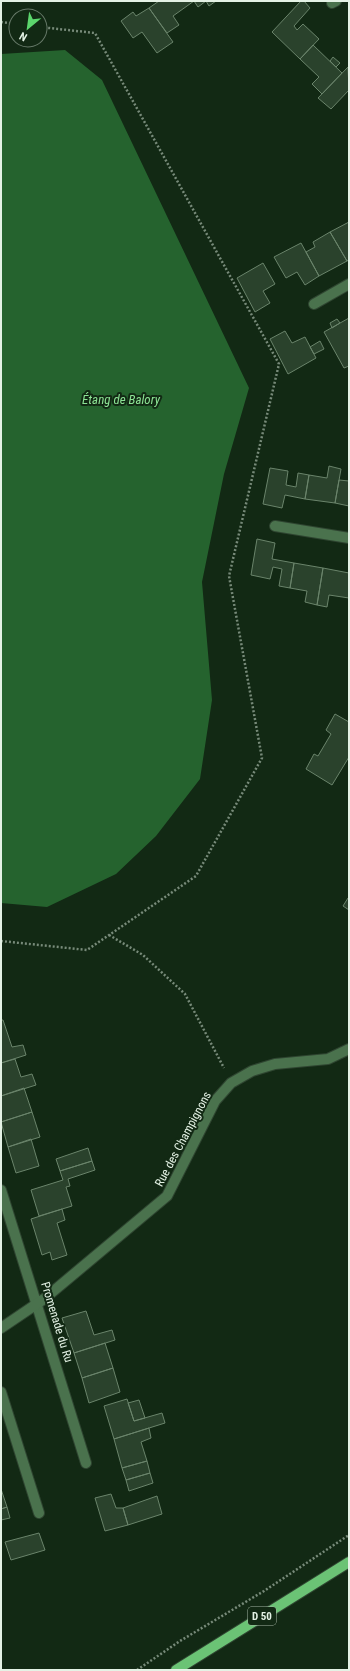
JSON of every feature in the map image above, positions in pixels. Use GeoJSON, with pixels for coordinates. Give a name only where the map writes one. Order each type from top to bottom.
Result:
{"type":"FeatureCollection","features":[{"type":"Feature","properties":{"kind":"main road","name":"D 50"},"geometry":{"type":"LineString","coordinates":[[176,1670],[349,1562]]}},
{"type":"Feature","properties":{"kind":"street"},"geometry":{"type":"LineString","coordinates":[[314,304],[349,284]]}},
{"type":"Feature","properties":{"kind":"street"},"geometry":{"type":"LineString","coordinates":[[276,526],[349,538]]}},
{"type":"Feature","properties":{"kind":"street","name":"Rue des Champignons"},"geometry":{"type":"LineString","coordinates":[[1,1328],[38,1303],[167,1196],[215,1101],[231,1083],[252,1071],[275,1064],[328,1059],[349,1048]]}},
{"type":"Feature","properties":{"kind":"street","name":"Promenade du Ru"},"geometry":{"type":"LineString","coordinates":[[1,1190],[38,1303],[86,1463]]}},
{"type":"Feature","properties":{"kind":"street"},"geometry":{"type":"LineString","coordinates":[[1,1392],[39,1513]]}},
{"type":"Feature","properties":{"kind":"path"},"geometry":{"type":"LineString","coordinates":[[1,941],[87,950],[196,876],[262,758],[229,576],[279,364],[94,33],[48,28]]}},
{"type":"Feature","properties":{"kind":"path"},"geometry":{"type":"LineString","coordinates":[[108,936],[143,955],[185,994],[231,1083]]}},
{"type":"Feature","properties":{"kind":"path"},"geometry":{"type":"LineString","coordinates":[[137,1670],[180,1641],[264,1591],[349,1535]]}},
{"type":"Feature","properties":{"kind":"water","name":"Étang de Balory"},"geometry":{"type":"Polygon","coordinates":[[[65,50],[102,80],[249,388],[224,474],[202,582],[212,700],[200,779],[156,836],[116,874],[47,907],[1,903],[1,54],[65,50]]]}},
{"type":"Feature","properties":{"kind":"building"},"geometry":{"type":"Polygon","coordinates":[[[159,1],[194,1],[173,16],[179,25],[167,33],[149,8],[159,1]]]}},
{"type":"Feature","properties":{"kind":"building"},"geometry":{"type":"Polygon","coordinates":[[[194,1],[206,1],[198,7],[194,1]]]}},
{"type":"Feature","properties":{"kind":"building"},"geometry":{"type":"Polygon","coordinates":[[[206,1],[216,1],[209,6],[206,1]]]}},
{"type":"Feature","properties":{"kind":"building"},"geometry":{"type":"Polygon","coordinates":[[[301,1],[304,1],[310,8],[294,26],[297,30],[303,24],[319,39],[300,59],[272,32],[301,1]]]}},
{"type":"Feature","properties":{"kind":"building"},"geometry":{"type":"Polygon","coordinates":[[[149,8],[173,42],[157,53],[142,32],[133,38],[121,21],[133,12],[136,16],[149,8]]]}},
{"type":"Feature","properties":{"kind":"building"},"geometry":{"type":"Polygon","coordinates":[[[313,45],[342,73],[322,94],[312,84],[319,77],[300,59],[313,45]]]}},
{"type":"Feature","properties":{"kind":"building"},"geometry":{"type":"Polygon","coordinates":[[[333,57],[340,63],[336,67],[330,61],[333,57]]]}},
{"type":"Feature","properties":{"kind":"building"},"geometry":{"type":"Polygon","coordinates":[[[348,67],[349,90],[331,109],[318,98],[348,67]]]}},
{"type":"Feature","properties":{"kind":"building"},"geometry":{"type":"Polygon","coordinates":[[[349,222],[349,260],[347,261],[330,232],[349,222]]]}},
{"type":"Feature","properties":{"kind":"building"},"geometry":{"type":"Polygon","coordinates":[[[330,232],[347,261],[319,276],[306,252],[315,247],[313,242],[330,232]]]}},
{"type":"Feature","properties":{"kind":"building"},"geometry":{"type":"Polygon","coordinates":[[[301,243],[319,276],[305,285],[297,272],[286,278],[274,257],[301,243]]]}},
{"type":"Feature","properties":{"kind":"building"},"geometry":{"type":"Polygon","coordinates":[[[263,263],[275,284],[263,291],[270,303],[255,312],[237,278],[263,263]]]}},
{"type":"Feature","properties":{"kind":"building"},"geometry":{"type":"Polygon","coordinates":[[[349,318],[349,366],[344,368],[324,332],[349,318]]]}},
{"type":"Feature","properties":{"kind":"building"},"geometry":{"type":"Polygon","coordinates":[[[337,319],[340,323],[332,328],[330,323],[337,319]]]}},
{"type":"Feature","properties":{"kind":"building"},"geometry":{"type":"Polygon","coordinates":[[[285,331],[292,343],[305,337],[316,358],[288,374],[270,339],[285,331]]]}},
{"type":"Feature","properties":{"kind":"building"},"geometry":{"type":"Polygon","coordinates":[[[320,341],[324,349],[314,354],[310,347],[320,341]]]}},
{"type":"Feature","properties":{"kind":"building"},"geometry":{"type":"Polygon","coordinates":[[[329,466],[341,469],[335,503],[305,499],[309,475],[327,478],[329,466]]]}},
{"type":"Feature","properties":{"kind":"building"},"geometry":{"type":"Polygon","coordinates":[[[270,468],[288,471],[286,485],[296,487],[298,473],[309,475],[305,499],[285,495],[282,508],[263,504],[270,468]]]}},
{"type":"Feature","properties":{"kind":"building"},"geometry":{"type":"Polygon","coordinates":[[[339,480],[349,481],[349,506],[335,503],[339,480]]]}},
{"type":"Feature","properties":{"kind":"building"},"geometry":{"type":"Polygon","coordinates":[[[257,539],[275,543],[272,559],[294,563],[290,588],[279,586],[282,569],[273,567],[270,579],[251,575],[257,539]]]}},
{"type":"Feature","properties":{"kind":"building"},"geometry":{"type":"Polygon","coordinates":[[[294,563],[323,568],[317,605],[305,602],[307,591],[290,588],[294,563]]]}},
{"type":"Feature","properties":{"kind":"building"},"geometry":{"type":"Polygon","coordinates":[[[323,568],[349,573],[349,598],[329,595],[327,607],[317,605],[323,568]]]}},
{"type":"Feature","properties":{"kind":"building"},"geometry":{"type":"Polygon","coordinates":[[[335,714],[349,722],[349,757],[332,785],[306,769],[314,754],[318,756],[331,734],[326,730],[335,714]]]}},
{"type":"Feature","properties":{"kind":"building"},"geometry":{"type":"Polygon","coordinates":[[[349,898],[349,910],[343,906],[349,898]]]}},
{"type":"Feature","properties":{"kind":"building"},"geometry":{"type":"Polygon","coordinates":[[[1,1020],[3,1020],[12,1047],[23,1045],[26,1055],[1,1063],[1,1020]]]}},
{"type":"Feature","properties":{"kind":"building"},"geometry":{"type":"Polygon","coordinates":[[[15,1059],[21,1077],[32,1074],[36,1085],[1,1096],[1,1063],[15,1059]]]}},
{"type":"Feature","properties":{"kind":"building"},"geometry":{"type":"Polygon","coordinates":[[[24,1088],[32,1112],[1,1122],[1,1096],[24,1088]]]}},
{"type":"Feature","properties":{"kind":"building"},"geometry":{"type":"Polygon","coordinates":[[[32,1112],[40,1137],[8,1147],[1,1122],[32,1112]]]}},
{"type":"Feature","properties":{"kind":"building"},"geometry":{"type":"Polygon","coordinates":[[[31,1139],[39,1166],[16,1173],[8,1147],[31,1139]]]}},
{"type":"Feature","properties":{"kind":"building"},"geometry":{"type":"Polygon","coordinates":[[[88,1148],[92,1161],[60,1171],[56,1159],[88,1148]]]}},
{"type":"Feature","properties":{"kind":"building"},"geometry":{"type":"Polygon","coordinates":[[[92,1161],[95,1170],[68,1179],[70,1186],[66,1187],[72,1206],[39,1216],[31,1190],[63,1180],[60,1171],[92,1161]]]}},
{"type":"Feature","properties":{"kind":"building"},"geometry":{"type":"Polygon","coordinates":[[[62,1209],[65,1220],[57,1223],[67,1255],[52,1260],[50,1252],[42,1255],[31,1219],[62,1209]]]}},
{"type":"Feature","properties":{"kind":"building"},"geometry":{"type":"Polygon","coordinates":[[[86,1311],[94,1335],[112,1330],[115,1340],[74,1353],[62,1318],[86,1311]]]}},
{"type":"Feature","properties":{"kind":"building"},"geometry":{"type":"Polygon","coordinates":[[[105,1343],[113,1368],[82,1378],[74,1353],[105,1343]]]}},
{"type":"Feature","properties":{"kind":"building"},"geometry":{"type":"Polygon","coordinates":[[[113,1368],[120,1392],[89,1403],[82,1378],[113,1368]]]}},
{"type":"Feature","properties":{"kind":"building"},"geometry":{"type":"Polygon","coordinates":[[[127,1399],[134,1421],[162,1413],[165,1423],[114,1439],[104,1406],[127,1399]]]}},
{"type":"Feature","properties":{"kind":"building"},"geometry":{"type":"Polygon","coordinates":[[[139,1400],[145,1418],[134,1421],[128,1403],[139,1400]]]}},
{"type":"Feature","properties":{"kind":"building"},"geometry":{"type":"Polygon","coordinates":[[[149,1428],[151,1438],[141,1442],[147,1461],[122,1468],[114,1439],[149,1428]]]}},
{"type":"Feature","properties":{"kind":"building"},"geometry":{"type":"Polygon","coordinates":[[[147,1461],[150,1473],[126,1480],[122,1468],[147,1461]]]}},
{"type":"Feature","properties":{"kind":"building"},"geometry":{"type":"Polygon","coordinates":[[[150,1473],[153,1483],[129,1491],[126,1480],[150,1473]]]}},
{"type":"Feature","properties":{"kind":"building"},"geometry":{"type":"Polygon","coordinates":[[[1,1489],[7,1507],[1,1509],[1,1489]]]}},
{"type":"Feature","properties":{"kind":"building"},"geometry":{"type":"Polygon","coordinates":[[[111,1494],[116,1508],[123,1508],[128,1525],[105,1531],[95,1498],[111,1494]]]}},
{"type":"Feature","properties":{"kind":"building"},"geometry":{"type":"Polygon","coordinates":[[[157,1496],[162,1514],[128,1525],[123,1508],[157,1496]]]}},
{"type":"Feature","properties":{"kind":"building"},"geometry":{"type":"Polygon","coordinates":[[[7,1507],[10,1518],[1,1520],[1,1509],[7,1507]]]}},
{"type":"Feature","properties":{"kind":"building"},"geometry":{"type":"Polygon","coordinates":[[[39,1533],[45,1550],[11,1560],[5,1542],[39,1533]]]}}]}
